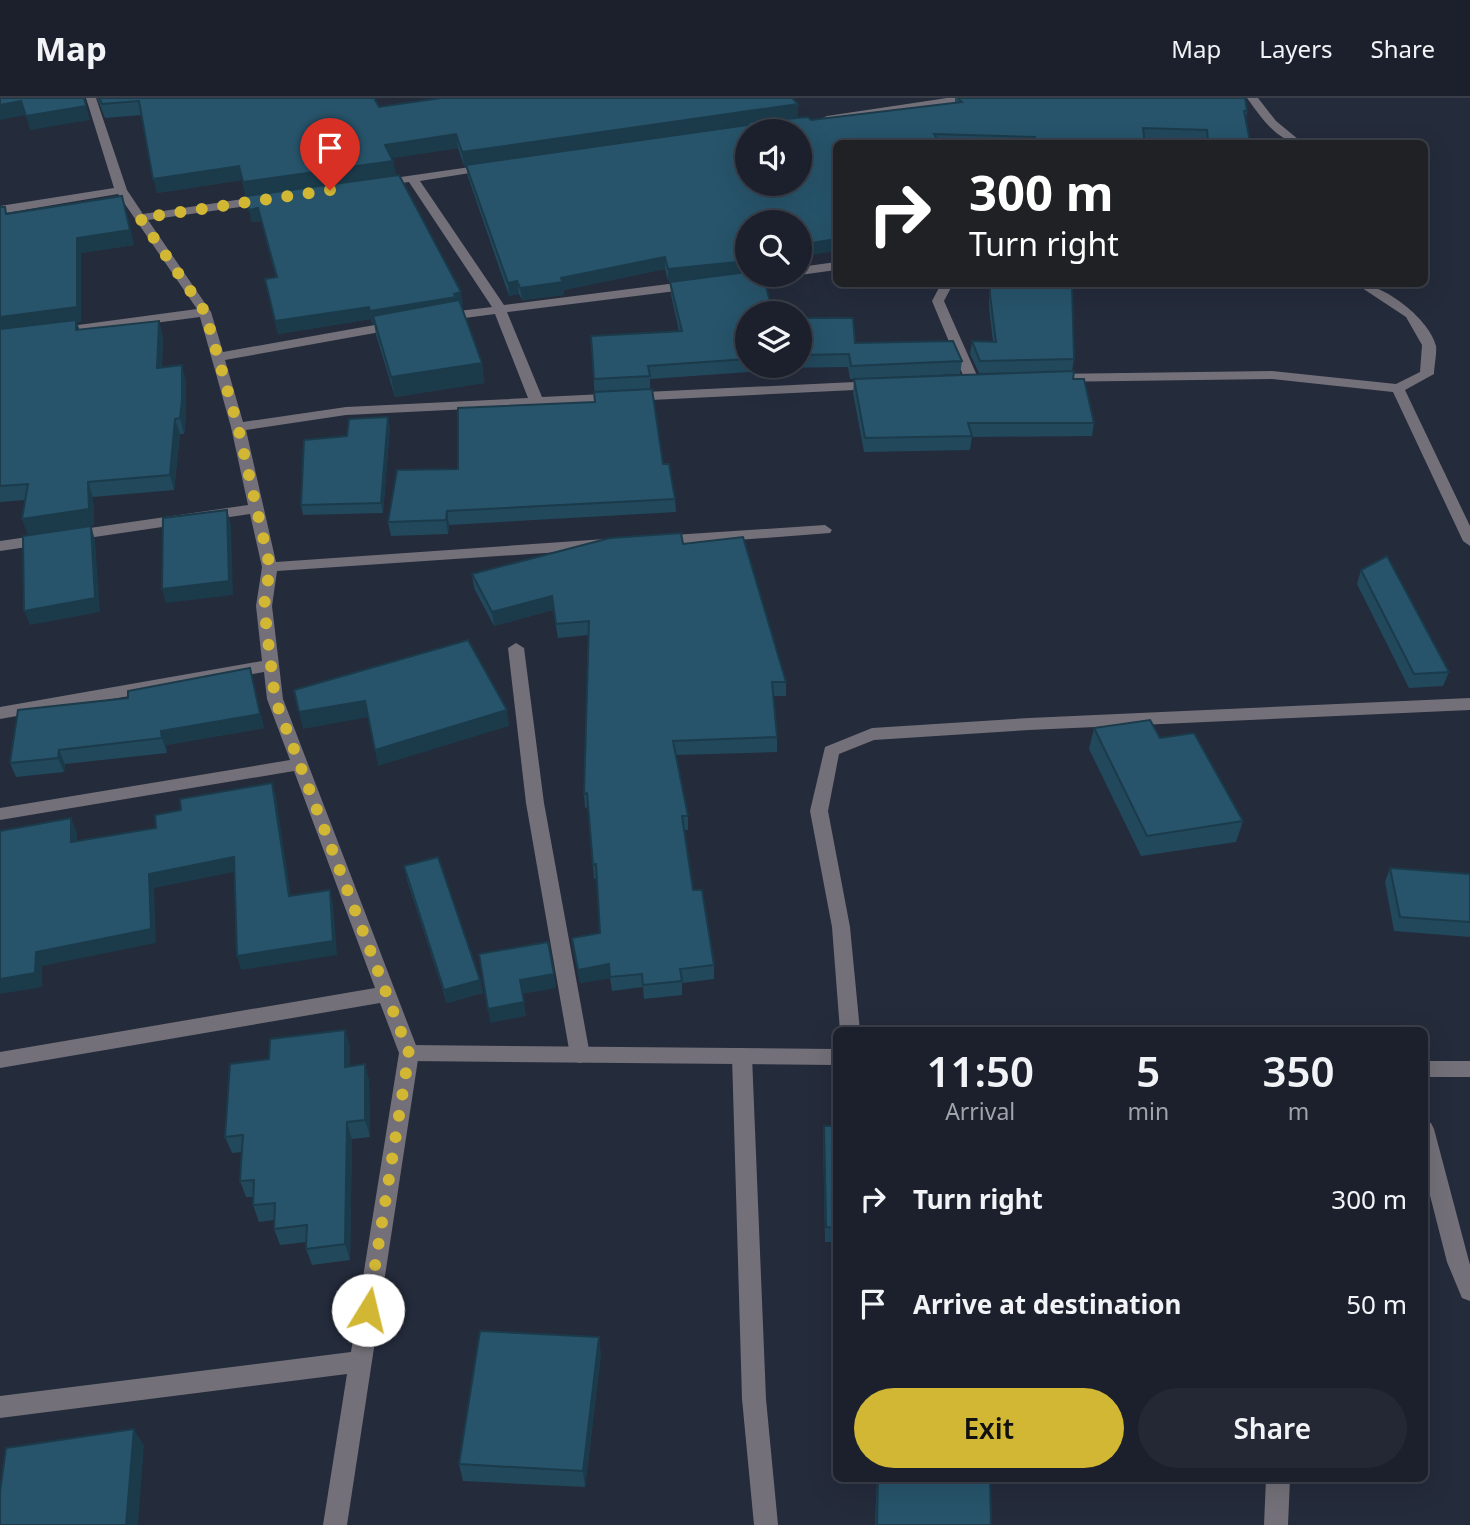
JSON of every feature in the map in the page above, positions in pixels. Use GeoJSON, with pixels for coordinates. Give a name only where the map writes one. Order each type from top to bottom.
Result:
{"type":"FeatureCollection","features":[{"type":"Feature","properties":{"kind":"street"},"geometry":{"type":"LineString","coordinates":[[91,98],[121,190],[205,312],[238,427],[270,567],[264,606],[275,699],[409,1053],[335,1525]]}},
{"type":"Feature","properties":{"kind":"street"},"geometry":{"type":"LineString","coordinates":[[814,121],[951,102],[952,98]]}},
{"type":"Feature","properties":{"kind":"street"},"geometry":{"type":"LineString","coordinates":[[1252,98],[1272,123],[1293,140]]}},
{"type":"Feature","properties":{"kind":"street"},"geometry":{"type":"LineString","coordinates":[[371,184],[504,165]]}},
{"type":"Feature","properties":{"kind":"street"},"geometry":{"type":"LineString","coordinates":[[412,178],[499,308],[536,400]]}},
{"type":"Feature","properties":{"kind":"street"},"geometry":{"type":"LineString","coordinates":[[0,211],[121,190]]}},
{"type":"Feature","properties":{"kind":"street"},"geometry":{"type":"LineString","coordinates":[[140,218],[276,198]]}},
{"type":"Feature","properties":{"kind":"street"},"geometry":{"type":"LineString","coordinates":[[812,269],[833,266]]}},
{"type":"Feature","properties":{"kind":"street"},"geometry":{"type":"LineString","coordinates":[[731,280],[735,280]]}},
{"type":"Feature","properties":{"kind":"street"},"geometry":{"type":"LineString","coordinates":[[218,357],[499,308],[704,284]]}},
{"type":"Feature","properties":{"kind":"street"},"geometry":{"type":"LineString","coordinates":[[945,287],[938,301],[972,380]]}},
{"type":"Feature","properties":{"kind":"street"},"geometry":{"type":"LineString","coordinates":[[1040,379],[1272,375],[1398,388],[1427,374],[1429,345],[1411,315],[1367,287]]}},
{"type":"Feature","properties":{"kind":"street"},"geometry":{"type":"LineString","coordinates":[[41,334],[205,312]]}},
{"type":"Feature","properties":{"kind":"street"},"geometry":{"type":"LineString","coordinates":[[238,427],[346,411],[889,384]]}},
{"type":"Feature","properties":{"kind":"street"},"geometry":{"type":"LineString","coordinates":[[1398,388],[1470,541]]}},
{"type":"Feature","properties":{"kind":"street"},"geometry":{"type":"LineString","coordinates":[[0,546],[258,508]]}},
{"type":"Feature","properties":{"kind":"street"},"geometry":{"type":"LineString","coordinates":[[270,567],[825,530]]}},
{"type":"Feature","properties":{"kind":"street"},"geometry":{"type":"LineString","coordinates":[[516,648],[535,803],[580,1055]]}},
{"type":"Feature","properties":{"kind":"street"},"geometry":{"type":"LineString","coordinates":[[0,713],[271,665]]}},
{"type":"Feature","properties":{"kind":"street"},"geometry":{"type":"LineString","coordinates":[[850,1027],[841,927],[819,811],[831,751],[872,734],[1056,722],[1470,704]]}},
{"type":"Feature","properties":{"kind":"street"},"geometry":{"type":"LineString","coordinates":[[0,814],[301,764]]}},
{"type":"Feature","properties":{"kind":"street"},"geometry":{"type":"LineString","coordinates":[[0,1059],[387,994]]}},
{"type":"Feature","properties":{"kind":"street"},"geometry":{"type":"LineString","coordinates":[[409,1053],[833,1057]]}},
{"type":"Feature","properties":{"kind":"street"},"geometry":{"type":"LineString","coordinates":[[742,1056],[754,1399],[766,1525]]}},
{"type":"Feature","properties":{"kind":"street"},"geometry":{"type":"LineString","coordinates":[[1428,1069],[1470,1069]]}},
{"type":"Feature","properties":{"kind":"street"},"geometry":{"type":"LineString","coordinates":[[1428,1145],[1458,1262],[1470,1291]]}},
{"type":"Feature","properties":{"kind":"street"},"geometry":{"type":"LineString","coordinates":[[0,1407],[360,1362]]}},
{"type":"Feature","properties":{"kind":"street"},"geometry":{"type":"LineString","coordinates":[[1276,1525],[1278,1482]]}},
{"type":"Feature","properties":{"kind":"building"},"geometry":{"type":"Polygon","coordinates":[[[0,98],[84,98],[86,106],[26,116],[21,101],[0,105],[0,98]]]}},
{"type":"Feature","properties":{"kind":"building"},"geometry":{"type":"Polygon","coordinates":[[[99,98],[374,98],[379,107],[441,98],[792,98],[798,104],[462,152],[456,134],[385,145],[393,161],[243,182],[239,166],[153,179],[139,101],[102,104],[99,98]]]}},
{"type":"Feature","properties":{"kind":"building"},"geometry":{"type":"Polygon","coordinates":[[[958,98],[1245,98],[1247,111],[1244,111],[1250,140],[1208,140],[1207,130],[1143,128],[1144,140],[1035,140],[1035,137],[934,134],[938,140],[833,140],[833,240],[812,243],[812,210],[735,210],[735,262],[668,269],[665,257],[561,278],[563,282],[520,288],[517,281],[508,283],[466,165],[735,127],[735,196],[812,196],[812,120],[962,102],[958,98]]]}},
{"type":"Feature","properties":{"kind":"building"},"geometry":{"type":"Polygon","coordinates":[[[399,175],[461,292],[454,294],[456,297],[370,311],[369,307],[275,321],[265,279],[277,277],[258,208],[249,210],[246,196],[399,175]]]}},
{"type":"Feature","properties":{"kind":"building"},"geometry":{"type":"Polygon","coordinates":[[[122,196],[130,230],[77,238],[77,307],[0,317],[0,207],[5,207],[6,214],[122,196]]]}},
{"type":"Feature","properties":{"kind":"building"},"geometry":{"type":"Polygon","coordinates":[[[735,274],[735,287],[766,287],[770,301],[735,301],[735,360],[648,366],[650,376],[594,379],[591,336],[682,331],[670,282],[735,274]]]}},
{"type":"Feature","properties":{"kind":"building"},"geometry":{"type":"Polygon","coordinates":[[[990,287],[1072,287],[1074,359],[980,361],[972,341],[996,342],[990,287]]]}},
{"type":"Feature","properties":{"kind":"building"},"geometry":{"type":"Polygon","coordinates":[[[459,300],[482,363],[391,377],[373,316],[459,300]]]}},
{"type":"Feature","properties":{"kind":"building"},"geometry":{"type":"Polygon","coordinates":[[[812,318],[853,318],[855,343],[953,341],[962,361],[851,366],[849,354],[812,355],[812,318]]]}},
{"type":"Feature","properties":{"kind":"building"},"geometry":{"type":"Polygon","coordinates":[[[76,320],[76,330],[159,321],[157,368],[182,365],[182,400],[180,418],[175,419],[170,475],[88,482],[89,509],[22,519],[28,484],[0,486],[0,329],[76,320]]]}},
{"type":"Feature","properties":{"kind":"building"},"geometry":{"type":"Polygon","coordinates":[[[1074,371],[1073,379],[1084,379],[1094,423],[968,423],[972,436],[865,438],[854,379],[1074,371]]]}},
{"type":"Feature","properties":{"kind":"building"},"geometry":{"type":"Polygon","coordinates":[[[652,389],[663,464],[669,464],[675,499],[447,511],[446,520],[388,522],[397,470],[458,469],[458,408],[595,402],[594,392],[652,389]]]}},
{"type":"Feature","properties":{"kind":"building"},"geometry":{"type":"Polygon","coordinates":[[[388,417],[381,503],[301,505],[304,440],[347,436],[349,419],[388,417]]]}},
{"type":"Feature","properties":{"kind":"building"},"geometry":{"type":"Polygon","coordinates":[[[227,510],[229,581],[162,589],[163,518],[227,510]]]}},
{"type":"Feature","properties":{"kind":"building"},"geometry":{"type":"Polygon","coordinates":[[[91,526],[95,598],[24,611],[23,536],[91,526]]]}},
{"type":"Feature","properties":{"kind":"building"},"geometry":{"type":"Polygon","coordinates":[[[681,533],[683,544],[743,537],[786,682],[772,682],[777,737],[673,741],[688,816],[682,816],[693,890],[702,890],[714,965],[680,969],[682,981],[643,985],[642,974],[610,977],[609,964],[578,970],[572,938],[600,933],[596,864],[593,865],[587,793],[584,794],[589,621],[556,624],[552,596],[492,612],[472,574],[610,538],[681,533]]]}},
{"type":"Feature","properties":{"kind":"building"},"geometry":{"type":"Polygon","coordinates":[[[1387,556],[1449,672],[1414,674],[1361,570],[1387,556]]]}},
{"type":"Feature","properties":{"kind":"building"},"geometry":{"type":"Polygon","coordinates":[[[468,640],[507,710],[375,750],[365,701],[299,712],[294,690],[468,640]]]}},
{"type":"Feature","properties":{"kind":"building"},"geometry":{"type":"Polygon","coordinates":[[[250,668],[260,714],[161,731],[162,738],[59,750],[58,758],[10,763],[18,710],[128,698],[128,691],[250,668]]]}},
{"type":"Feature","properties":{"kind":"building"},"geometry":{"type":"Polygon","coordinates":[[[1150,720],[1160,738],[1194,733],[1243,821],[1147,836],[1094,728],[1150,720]]]}},
{"type":"Feature","properties":{"kind":"building"},"geometry":{"type":"Polygon","coordinates":[[[272,783],[289,896],[330,890],[333,941],[237,956],[234,857],[149,874],[151,929],[36,952],[35,973],[0,979],[0,831],[71,818],[71,842],[156,828],[155,815],[181,810],[180,799],[272,783]]]}},
{"type":"Feature","properties":{"kind":"building"},"geometry":{"type":"Polygon","coordinates":[[[438,857],[480,980],[444,990],[404,866],[438,857]]]}},
{"type":"Feature","properties":{"kind":"building"},"geometry":{"type":"Polygon","coordinates":[[[1390,868],[1470,874],[1470,922],[1400,917],[1390,868]]]}},
{"type":"Feature","properties":{"kind":"building"},"geometry":{"type":"Polygon","coordinates":[[[548,942],[554,974],[520,980],[524,1002],[488,1009],[479,954],[548,942]]]}},
{"type":"Feature","properties":{"kind":"building"},"geometry":{"type":"Polygon","coordinates":[[[345,1030],[345,1067],[365,1064],[365,1120],[347,1122],[345,1244],[306,1249],[307,1225],[274,1229],[275,1203],[253,1205],[254,1180],[240,1181],[243,1135],[225,1137],[230,1064],[269,1059],[270,1039],[345,1030]]]}},
{"type":"Feature","properties":{"kind":"building"},"geometry":{"type":"Polygon","coordinates":[[[824,1126],[833,1126],[833,1228],[826,1227],[824,1126]]]}},
{"type":"Feature","properties":{"kind":"building"},"geometry":{"type":"Polygon","coordinates":[[[480,1331],[599,1337],[583,1471],[459,1464],[480,1331]]]}},
{"type":"Feature","properties":{"kind":"building"},"geometry":{"type":"Polygon","coordinates":[[[134,1429],[126,1525],[0,1525],[0,1492],[6,1448],[134,1429]]]}},
{"type":"Feature","properties":{"kind":"building"},"geometry":{"type":"Polygon","coordinates":[[[878,1482],[990,1482],[991,1525],[877,1525],[878,1482]]]}},
{"type":"Feature","properties":{"kind":"route"},"geometry":{"type":"LineString","coordinates":[[330,190],[140,218],[205,312],[238,427],[270,567],[264,606],[275,699],[409,1053],[368,1310]]}}]}
